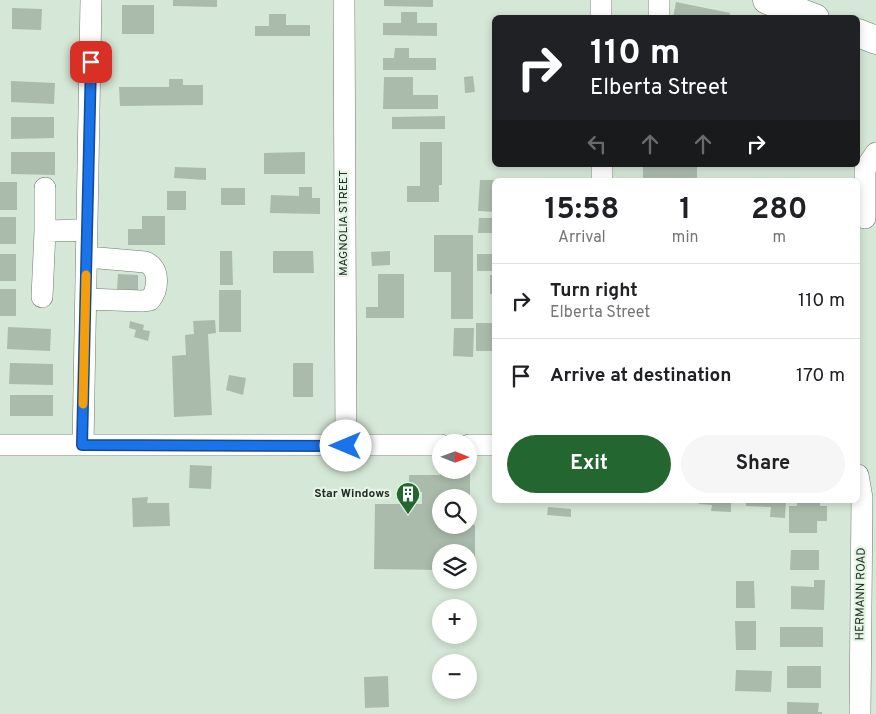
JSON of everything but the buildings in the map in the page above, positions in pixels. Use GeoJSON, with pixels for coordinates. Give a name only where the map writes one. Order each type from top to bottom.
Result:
{"type":"FeatureCollection","features":[{"type":"Feature","properties":{"kind":"main road"},"geometry":{"type":"LineString","coordinates":[[767,0],[807,15]]}},
{"type":"Feature","properties":{"kind":"main road"},"geometry":{"type":"LineString","coordinates":[[860,34],[876,40]]}},
{"type":"Feature","properties":{"kind":"street"},"geometry":{"type":"LineString","coordinates":[[82,445],[91,0]]}},
{"type":"Feature","properties":{"kind":"street","name":"MAGNOLIA STREET"},"geometry":{"type":"LineString","coordinates":[[344,0],[346,446]]}},
{"type":"Feature","properties":{"kind":"street"},"geometry":{"type":"LineString","coordinates":[[601,0],[602,15]]}},
{"type":"Feature","properties":{"kind":"street"},"geometry":{"type":"LineString","coordinates":[[659,0],[659,15]]}},
{"type":"Feature","properties":{"kind":"street"},"geometry":{"type":"LineString","coordinates":[[865,218],[866,169],[876,153]]}},
{"type":"Feature","properties":{"kind":"street"},"geometry":{"type":"LineString","coordinates":[[42,298],[45,188]]}},
{"type":"Feature","properties":{"kind":"street"},"geometry":{"type":"LineString","coordinates":[[45,231],[87,230]]}},
{"type":"Feature","properties":{"kind":"street"},"geometry":{"type":"LineString","coordinates":[[86,299],[150,300],[155,294],[156,271],[152,264],[145,262],[87,258]]}},
{"type":"Feature","properties":{"kind":"street"},"geometry":{"type":"LineString","coordinates":[[0,445],[432,445]]}},
{"type":"Feature","properties":{"kind":"street"},"geometry":{"type":"LineString","coordinates":[[478,445],[492,445]]}},
{"type":"Feature","properties":{"kind":"street","name":"HERMANN ROAD"},"geometry":{"type":"LineString","coordinates":[[860,486],[862,498],[860,714]]}},
{"type":"Feature","properties":{"kind":"slow traffic"},"geometry":{"type":"LineString","coordinates":[[83,404],[86,275]]}},
{"type":"Feature","properties":{"kind":"place","name":"Star Windows"},"geometry":{"type":"Point","coordinates":[408,515]}},
{"type":"Feature","properties":{"kind":"route"},"geometry":{"type":"LineString","coordinates":[[91,62],[82,445],[346,446]]}}]}
